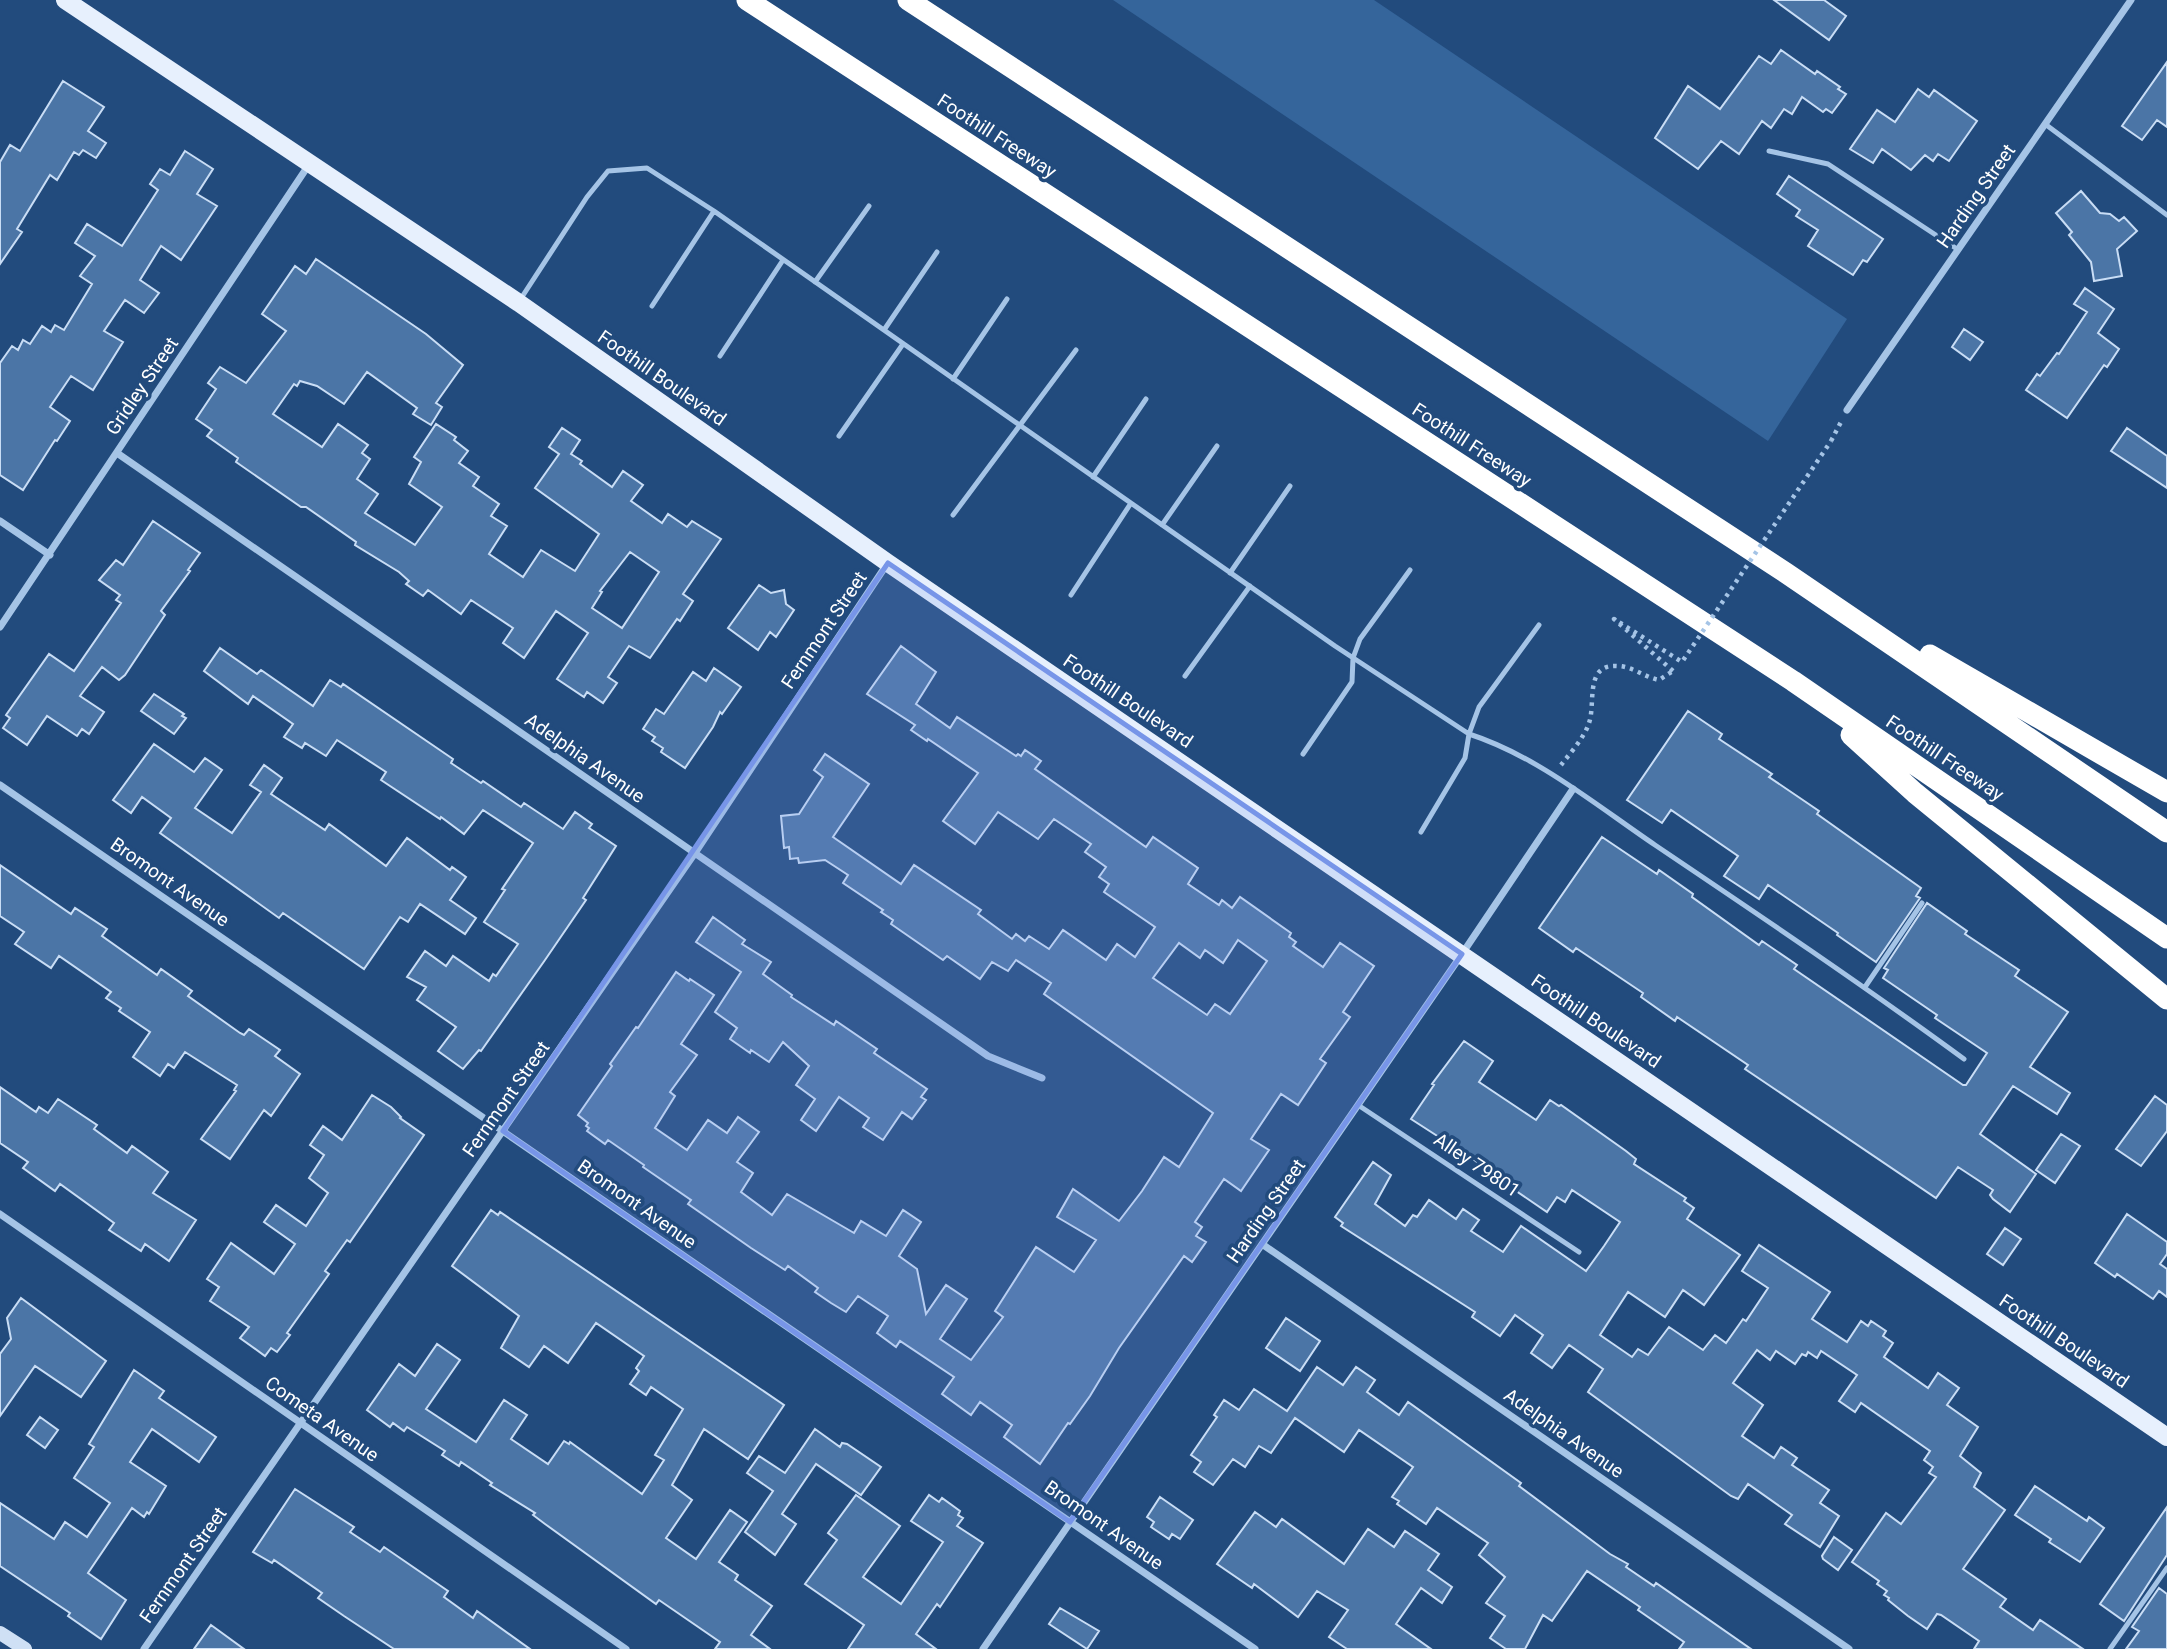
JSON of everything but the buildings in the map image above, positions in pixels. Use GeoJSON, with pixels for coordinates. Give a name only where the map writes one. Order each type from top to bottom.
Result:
{"type":"FeatureCollection","features":[{"type":"Feature","properties":{"kind":"highway","name":"Foothill Freeway"},"geometry":{"type":"LineString","coordinates":[[747,0],[1793,681],[2167,938]]}},
{"type":"Feature","properties":{"kind":"highway"},"geometry":{"type":"LineString","coordinates":[[908,0],[1786,572],[2167,832]]}},
{"type":"Feature","properties":{"kind":"highway"},"geometry":{"type":"LineString","coordinates":[[1786,572],[2167,792]]}},
{"type":"Feature","properties":{"kind":"highway"},"geometry":{"type":"LineString","coordinates":[[1793,681],[1915,793],[2167,999]]}},
{"type":"Feature","properties":{"kind":"main road","name":"Foothill Boulevard"},"geometry":{"type":"LineString","coordinates":[[65,0],[519,303],[888,563],[2167,1437]]}},
{"type":"Feature","properties":{"kind":"street","name":"Harding Street"},"geometry":{"type":"LineString","coordinates":[[1847,410],[2131,0]]}},
{"type":"Feature","properties":{"kind":"street","name":"Gridley Street"},"geometry":{"type":"LineString","coordinates":[[0,627],[310,162]]}},
{"type":"Feature","properties":{"kind":"street","name":"Adelphia Avenue"},"geometry":{"type":"LineString","coordinates":[[117,453],[988,1056],[1042,1078]]}},
{"type":"Feature","properties":{"kind":"street"},"geometry":{"type":"LineString","coordinates":[[0,521],[50,555]]}},
{"type":"Feature","properties":{"kind":"street","name":"Fernmont Street"},"geometry":{"type":"LineString","coordinates":[[144,1649],[695,853],[888,563]]}},
{"type":"Feature","properties":{"kind":"street","name":"Bromont Avenue"},"geometry":{"type":"LineString","coordinates":[[0,785],[1255,1649]]}},
{"type":"Feature","properties":{"kind":"street","name":"Harding Street"},"geometry":{"type":"LineString","coordinates":[[982,1649],[1573,789]]}},
{"type":"Feature","properties":{"kind":"street","name":"Cometa Avenue"},"geometry":{"type":"LineString","coordinates":[[0,1214],[626,1649]]}},
{"type":"Feature","properties":{"kind":"street","name":"Adelphia Avenue"},"geometry":{"type":"LineString","coordinates":[[1262,1244],[1849,1649]]}},
{"type":"Feature","properties":{"kind":"street"},"geometry":{"type":"LineString","coordinates":[[0,1633],[25,1649]]}},
{"type":"Feature","properties":{"kind":"lane"},"geometry":{"type":"LineString","coordinates":[[2045,124],[2167,215]]}},
{"type":"Feature","properties":{"kind":"lane"},"geometry":{"type":"LineString","coordinates":[[1769,151],[1828,164],[1957,249]]}},
{"type":"Feature","properties":{"kind":"lane"},"geometry":{"type":"LineString","coordinates":[[519,303],[587,197],[608,171],[647,168],[714,211],[1353,657],[1469,734],[1491,741],[1573,789],[1865,987],[1964,1059]]}},
{"type":"Feature","properties":{"kind":"lane"},"geometry":{"type":"LineString","coordinates":[[815,282],[869,206]]}},
{"type":"Feature","properties":{"kind":"lane"},"geometry":{"type":"LineString","coordinates":[[652,306],[714,211]]}},
{"type":"Feature","properties":{"kind":"lane"},"geometry":{"type":"LineString","coordinates":[[884,330],[937,252]]}},
{"type":"Feature","properties":{"kind":"lane"},"geometry":{"type":"LineString","coordinates":[[720,356],[783,260]]}},
{"type":"Feature","properties":{"kind":"lane"},"geometry":{"type":"LineString","coordinates":[[953,379],[1007,299]]}},
{"type":"Feature","properties":{"kind":"lane"},"geometry":{"type":"LineString","coordinates":[[839,436],[903,344]]}},
{"type":"Feature","properties":{"kind":"lane"},"geometry":{"type":"LineString","coordinates":[[953,515],[1076,350]]}},
{"type":"Feature","properties":{"kind":"lane"},"geometry":{"type":"LineString","coordinates":[[1093,477],[1146,399]]}},
{"type":"Feature","properties":{"kind":"lane"},"geometry":{"type":"LineString","coordinates":[[1162,525],[1217,446]]}},
{"type":"Feature","properties":{"kind":"lane"},"geometry":{"type":"LineString","coordinates":[[1230,573],[1290,486]]}},
{"type":"Feature","properties":{"kind":"lane"},"geometry":{"type":"LineString","coordinates":[[1072,595],[1131,503]]}},
{"type":"Feature","properties":{"kind":"lane"},"geometry":{"type":"LineString","coordinates":[[1303,754],[1352,682],[1353,657],[1360,639],[1410,570]]}},
{"type":"Feature","properties":{"kind":"lane"},"geometry":{"type":"LineString","coordinates":[[1185,676],[1250,586]]}},
{"type":"Feature","properties":{"kind":"lane"},"geometry":{"type":"LineString","coordinates":[[1421,832],[1465,758],[1469,734],[1479,707],[1539,625]]}},
{"type":"Feature","properties":{"kind":"lane"},"geometry":{"type":"LineString","coordinates":[[1865,987],[1922,903]]}},
{"type":"Feature","properties":{"kind":"lane","name":"Alley 79801"},"geometry":{"type":"LineString","coordinates":[[1358,1105],[1579,1252]]}},
{"type":"Feature","properties":{"kind":"lane"},"geometry":{"type":"LineString","coordinates":[[2110,1649],[2167,1568]]}},
{"type":"Feature","properties":{"kind":"path"},"geometry":{"type":"LineString","coordinates":[[1553,776],[1589,724],[1594,680],[1604,668],[1615,665],[1627,667],[1659,680],[1674,671],[1614,619],[1682,662],[1831,441],[1847,410]]}},
{"type":"Feature","properties":{"kind":"highlighted area"},"geometry":{"type":"Polygon","coordinates":[[[888,563],[1462,954],[1070,1522],[503,1131],[888,563]]]}},
{"type":"Feature","properties":{"kind":"shaded area"},"geometry":{"type":"Polygon","coordinates":[[[1113,0],[1374,0],[1847,319],[1768,441],[1113,0]]]}}]}
